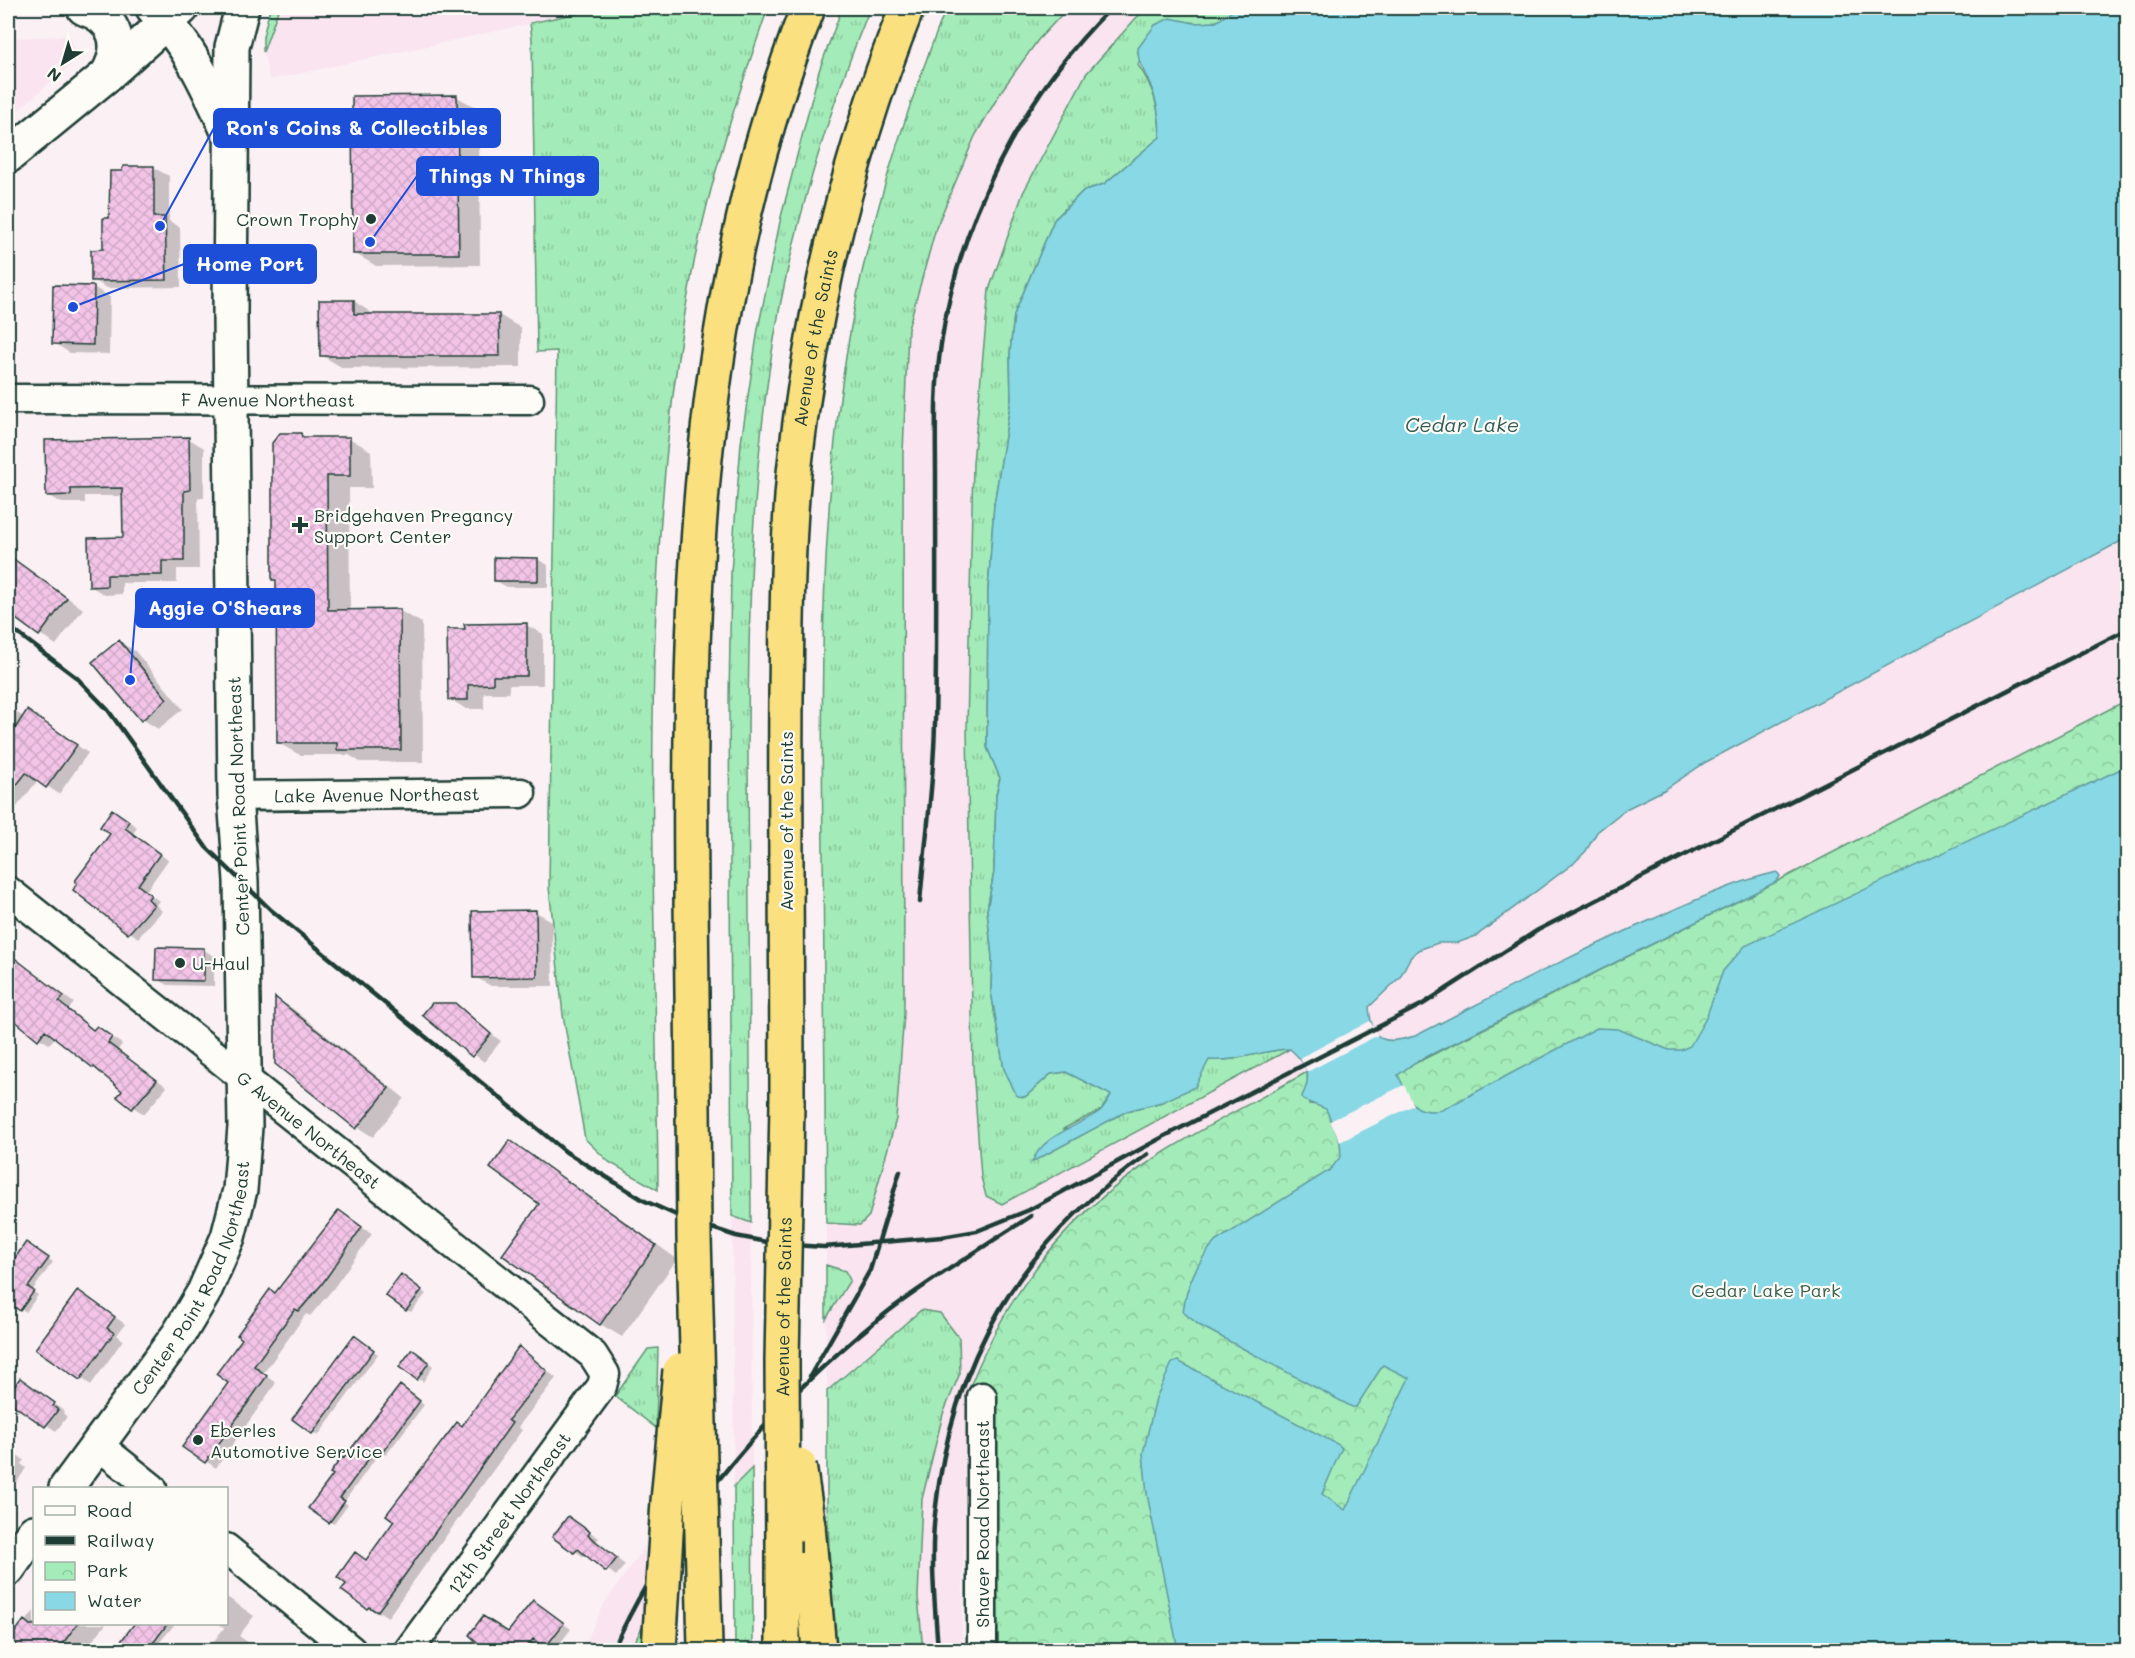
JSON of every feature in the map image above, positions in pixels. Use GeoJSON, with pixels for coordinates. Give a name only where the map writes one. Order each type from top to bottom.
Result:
{"type":"FeatureCollection","features":[{"type":"Feature","properties":{"kind":"highway","name":"Avenue of the Saints"},"geometry":{"type":"LineString","coordinates":[[783,1650],[782,1360],[787,1104],[787,631],[794,474],[819,301],[838,219],[880,76],[906,9]]}},
{"type":"Feature","properties":{"kind":"highway"},"geometry":{"type":"LineString","coordinates":[[705,1648],[694,1237],[693,1104],[693,663],[697,535],[714,369],[743,218],[804,17]]}},
{"type":"Feature","properties":{"kind":"highway"},"geometry":{"type":"LineString","coordinates":[[659,1650],[668,1501],[694,1237]]}},
{"type":"Feature","properties":{"kind":"highway"},"geometry":{"type":"LineString","coordinates":[[782,1360],[808,1526],[819,1650]]}},
{"type":"Feature","properties":{"kind":"main road"},"geometry":{"type":"LineString","coordinates":[[84,8],[103,17],[116,37],[116,54],[107,75]]}},
{"type":"Feature","properties":{"kind":"main road","name":"Center Point Road Northeast"},"geometry":{"type":"LineString","coordinates":[[67,1487],[179,1334],[204,1292],[228,1237],[240,1190],[245,1127],[245,1078],[241,881],[235,796],[230,315],[232,46],[242,8]]}},
{"type":"Feature","properties":{"kind":"main road"},"geometry":{"type":"LineString","coordinates":[[8,156],[107,75],[167,12],[213,96],[232,148]]}},
{"type":"Feature","properties":{"kind":"main road"},"geometry":{"type":"LineString","coordinates":[[8,1569],[33,1533]]}},
{"type":"Feature","properties":{"kind":"street","name":"F Avenue Northeast"},"geometry":{"type":"LineString","coordinates":[[8,399],[232,397],[529,400]]}},
{"type":"Feature","properties":{"kind":"street","name":"Lake Avenue Northeast"},"geometry":{"type":"LineString","coordinates":[[235,796],[521,793]]}},
{"type":"Feature","properties":{"kind":"street","name":"G Avenue Northeast"},"geometry":{"type":"LineString","coordinates":[[8,891],[593,1355],[605,1374]]}},
{"type":"Feature","properties":{"kind":"street","name":"12th Street Northeast"},"geometry":{"type":"LineString","coordinates":[[409,1650],[602,1386],[605,1374]]}},
{"type":"Feature","properties":{"kind":"street","name":"Shaver Road Northeast"},"geometry":{"type":"LineString","coordinates":[[982,1397],[982,1650]]}},
{"type":"Feature","properties":{"kind":"street"},"geometry":{"type":"LineString","coordinates":[[98,1445],[151,1487]]}},
{"type":"Feature","properties":{"kind":"street"},"geometry":{"type":"LineString","coordinates":[[228,1550],[351,1650]]}},
{"type":"Feature","properties":{"kind":"shaded area"},"geometry":{"type":"Polygon","coordinates":[[[279,8],[603,8],[270,80],[263,52],[279,8]]]}},
{"type":"Feature","properties":{"kind":"shaded area"},"geometry":{"type":"Polygon","coordinates":[[[1068,8],[1149,8],[1136,18],[1086,74],[1023,193],[967,728],[973,1068],[981,1176],[986,1196],[1002,1204],[1290,1049],[1300,1058],[1307,1072],[1160,1155],[1085,1214],[1036,1266],[1017,1291],[981,1358],[966,1397],[962,1650],[923,1650],[918,1597],[922,1499],[943,1414],[960,1373],[872,1351],[827,1391],[826,1319],[850,1280],[845,1271],[826,1265],[826,1223],[860,1225],[869,1216],[896,1119],[904,1014],[903,453],[908,329],[936,228],[975,136],[1002,90],[1038,40],[1068,8]]]}},
{"type":"Feature","properties":{"kind":"shaded area"},"geometry":{"type":"Polygon","coordinates":[[[70,36],[78,59],[8,119],[8,38],[70,36]]]}},
{"type":"Feature","properties":{"kind":"shaded area"},"geometry":{"type":"Polygon","coordinates":[[[2127,538],[2127,700],[1776,882],[1780,876],[1582,950],[1415,1036],[1392,1043],[1378,1037],[1371,1021],[1369,1007],[1400,977],[1410,958],[1418,950],[1438,943],[1457,943],[1476,936],[1574,863],[1586,851],[1597,832],[1626,809],[1664,790],[1706,762],[1916,648],[2127,538]]]}},
{"type":"Feature","properties":{"kind":"shaded area"},"geometry":{"type":"Polygon","coordinates":[[[732,1216],[751,1223],[752,1468],[734,1486],[732,1216]]]}},
{"type":"Feature","properties":{"kind":"shaded area"},"geometry":{"type":"Polygon","coordinates":[[[649,1541],[644,1623],[631,1650],[582,1650],[605,1602],[649,1541]]]}},
{"type":"Feature","properties":{"kind":"green space"},"geometry":{"type":"Polygon","coordinates":[[[270,8],[279,8],[263,52],[263,37],[270,8]]]}},
{"type":"Feature","properties":{"kind":"green space"},"geometry":{"type":"Polygon","coordinates":[[[603,8],[768,8],[725,139],[699,239],[674,386],[662,500],[653,730],[658,1190],[609,1162],[585,1139],[563,1015],[549,887],[557,351],[537,352],[530,23],[603,8]]]}},
{"type":"Feature","properties":{"kind":"green space"},"geometry":{"type":"Polygon","coordinates":[[[842,8],[870,8],[826,130],[791,255],[768,379],[755,506],[748,696],[751,1223],[732,1216],[729,701],[731,572],[741,443],[758,329],[781,217],[819,71],[842,8]]]}},
{"type":"Feature","properties":{"kind":"green space"},"geometry":{"type":"Polygon","coordinates":[[[946,8],[1068,8],[1038,40],[1002,90],[975,136],[936,228],[908,329],[903,453],[904,1014],[896,1119],[869,1216],[860,1225],[826,1223],[822,720],[825,589],[833,457],[851,327],[868,246],[903,125],[946,8]]]}},
{"type":"Feature","properties":{"kind":"green space"},"geometry":{"type":"Polygon","coordinates":[[[1149,8],[1237,8],[1222,19],[1210,23],[1173,21],[1155,25],[1138,65],[1155,100],[1160,137],[1104,184],[1083,191],[1054,220],[1014,315],[1010,353],[1011,399],[994,505],[988,590],[987,747],[1000,778],[996,795],[994,872],[987,910],[992,957],[991,991],[1004,1069],[1025,1097],[1051,1074],[1066,1072],[1112,1095],[1101,1110],[1063,1129],[1088,1130],[1127,1111],[1162,1102],[1209,1060],[1230,1059],[1290,1049],[1002,1204],[986,1196],[981,1177],[973,1068],[967,728],[973,463],[989,290],[1023,193],[1086,74],[1136,18],[1149,8]]]}},
{"type":"Feature","properties":{"kind":"green space","name":"Cedar Lake Park"},"geometry":{"type":"Polygon","coordinates":[[[2127,700],[2127,1650],[998,1650],[994,1397],[966,1397],[999,1324],[1020,1291],[1042,1260],[1096,1203],[1160,1155],[1307,1072],[1309,1104],[1322,1105],[1402,1070],[1776,882],[2127,700]]]}},
{"type":"Feature","properties":{"kind":"green space"},"geometry":{"type":"Polygon","coordinates":[[[826,1265],[845,1271],[850,1280],[826,1319],[826,1265]]]}},
{"type":"Feature","properties":{"kind":"green space"},"geometry":{"type":"Polygon","coordinates":[[[921,1310],[940,1313],[959,1338],[960,1373],[943,1414],[922,1499],[918,1597],[923,1650],[834,1650],[827,1503],[827,1391],[921,1310]]]}},
{"type":"Feature","properties":{"kind":"green space"},"geometry":{"type":"Polygon","coordinates":[[[658,1348],[656,1428],[615,1396],[648,1349],[658,1348]]]}},
{"type":"Feature","properties":{"kind":"green space"},"geometry":{"type":"Polygon","coordinates":[[[752,1468],[753,1650],[735,1650],[734,1486],[752,1468]]]}},
{"type":"Feature","properties":{"kind":"green space"},"geometry":{"type":"Polygon","coordinates":[[[644,1623],[642,1650],[631,1650],[644,1623]]]}},
{"type":"Feature","properties":{"kind":"water","name":"Cedar Lake"},"geometry":{"type":"Polygon","coordinates":[[[1237,8],[2127,8],[2127,538],[1706,762],[1664,790],[1626,809],[1597,832],[1586,851],[1574,863],[1476,936],[1457,943],[1438,943],[1418,950],[1410,958],[1400,977],[1369,1007],[1373,1028],[1381,1038],[1395,1040],[1415,1036],[1623,932],[1714,892],[1777,872],[1780,876],[1776,882],[1414,1063],[1398,1075],[1413,1104],[1418,1108],[1432,1111],[1442,1110],[1597,1028],[1618,1029],[1669,1050],[1681,1050],[1690,1046],[1706,1018],[1723,971],[1745,946],[2127,766],[2127,1650],[1178,1650],[1147,1494],[1143,1453],[1156,1398],[1172,1363],[1178,1361],[1339,1445],[1342,1448],[1322,1494],[1345,1510],[1409,1378],[1383,1365],[1356,1407],[1352,1407],[1199,1325],[1183,1312],[1194,1274],[1216,1241],[1330,1170],[1341,1156],[1340,1142],[1326,1109],[1303,1100],[1308,1076],[1301,1060],[1290,1049],[1230,1059],[1209,1060],[1195,1087],[1162,1102],[1127,1111],[1032,1162],[1044,1144],[1100,1111],[1111,1095],[1066,1072],[1051,1074],[1025,1097],[1017,1096],[1004,1069],[991,991],[992,957],[987,910],[994,872],[996,795],[1000,778],[987,747],[988,590],[994,505],[1011,399],[1010,353],[1014,315],[1054,220],[1083,191],[1104,184],[1160,137],[1156,100],[1138,54],[1138,48],[1155,25],[1170,18],[1194,23],[1216,22],[1237,8]]]}},
{"type":"Feature","properties":{"kind":"pier"},"geometry":{"type":"Polygon","coordinates":[[[1370,1021],[1378,1035],[1307,1072],[1300,1058],[1370,1021]]]}},
{"type":"Feature","properties":{"kind":"pier"},"geometry":{"type":"Polygon","coordinates":[[[1404,1085],[1414,1105],[1340,1142],[1330,1121],[1404,1085]]]}},
{"type":"Feature","properties":{"kind":"building"},"geometry":{"type":"Polygon","coordinates":[[[457,95],[459,254],[353,254],[352,96],[457,95]]]}},
{"type":"Feature","properties":{"kind":"building"},"geometry":{"type":"Polygon","coordinates":[[[123,166],[154,166],[154,217],[165,217],[167,280],[91,281],[91,250],[103,249],[103,218],[109,218],[110,171],[122,171],[123,166]]]}},
{"type":"Feature","properties":{"kind":"building"},"geometry":{"type":"Polygon","coordinates":[[[53,285],[94,286],[93,345],[52,344],[53,285]]]}},
{"type":"Feature","properties":{"kind":"building"},"geometry":{"type":"Polygon","coordinates":[[[319,300],[354,300],[354,314],[499,314],[500,356],[320,356],[319,300]]]}},
{"type":"Feature","properties":{"kind":"building"},"geometry":{"type":"Polygon","coordinates":[[[280,433],[301,433],[302,437],[350,437],[350,476],[327,476],[328,610],[400,609],[401,750],[337,750],[337,743],[277,743],[276,580],[272,580],[272,443],[280,433]]]}},
{"type":"Feature","properties":{"kind":"building"},"geometry":{"type":"Polygon","coordinates":[[[189,437],[190,490],[184,491],[184,561],[162,561],[162,575],[107,575],[107,586],[89,587],[88,538],[123,537],[122,488],[71,489],[71,495],[46,496],[45,440],[189,437]]]}},
{"type":"Feature","properties":{"kind":"building"},"geometry":{"type":"Polygon","coordinates":[[[8,555],[67,598],[39,636],[8,613],[8,555]]]}},
{"type":"Feature","properties":{"kind":"building"},"geometry":{"type":"Polygon","coordinates":[[[494,557],[538,558],[538,581],[494,581],[494,557]]]}},
{"type":"Feature","properties":{"kind":"building"},"geometry":{"type":"Polygon","coordinates":[[[527,623],[527,676],[493,676],[493,684],[468,685],[468,700],[448,700],[447,629],[465,629],[464,624],[527,623]]]}},
{"type":"Feature","properties":{"kind":"building"},"geometry":{"type":"Polygon","coordinates":[[[119,640],[167,699],[141,721],[92,662],[119,640]]]}},
{"type":"Feature","properties":{"kind":"building"},"geometry":{"type":"Polygon","coordinates":[[[27,710],[77,745],[46,788],[26,773],[8,796],[8,739],[27,710]]]}},
{"type":"Feature","properties":{"kind":"building"},"geometry":{"type":"Polygon","coordinates":[[[112,809],[129,821],[125,828],[160,854],[138,885],[151,895],[148,899],[154,905],[128,934],[73,890],[77,883],[75,881],[110,834],[100,827],[112,809]]]}},
{"type":"Feature","properties":{"kind":"building"},"geometry":{"type":"Polygon","coordinates":[[[536,910],[537,977],[473,978],[472,911],[536,910]]]}},
{"type":"Feature","properties":{"kind":"building","name":"U-Haul"},"geometry":{"type":"Polygon","coordinates":[[[156,947],[204,948],[204,981],[155,980],[156,947]]]}},
{"type":"Feature","properties":{"kind":"building"},"geometry":{"type":"Polygon","coordinates":[[[8,953],[64,996],[59,1002],[93,1030],[97,1026],[112,1037],[108,1043],[157,1080],[132,1109],[117,1097],[122,1091],[94,1067],[45,1030],[38,1040],[8,1015],[8,953]]]}},
{"type":"Feature","properties":{"kind":"building"},"geometry":{"type":"Polygon","coordinates":[[[275,997],[389,1088],[356,1129],[275,1064],[275,997]]]}},
{"type":"Feature","properties":{"kind":"building"},"geometry":{"type":"Polygon","coordinates":[[[432,1003],[455,1003],[491,1034],[472,1057],[422,1015],[432,1003]]]}},
{"type":"Feature","properties":{"kind":"building"},"geometry":{"type":"Polygon","coordinates":[[[510,1140],[656,1245],[600,1325],[502,1255],[539,1204],[490,1168],[510,1140]]]}},
{"type":"Feature","properties":{"kind":"building"},"geometry":{"type":"Polygon","coordinates":[[[339,1210],[362,1227],[322,1284],[299,1311],[295,1309],[254,1366],[267,1376],[205,1463],[182,1447],[228,1383],[216,1374],[242,1339],[237,1335],[270,1289],[275,1293],[339,1210]]]}},
{"type":"Feature","properties":{"kind":"building"},"geometry":{"type":"Polygon","coordinates":[[[26,1242],[49,1258],[28,1287],[34,1291],[20,1311],[8,1302],[8,1268],[26,1242]]]}},
{"type":"Feature","properties":{"kind":"building"},"geometry":{"type":"Polygon","coordinates":[[[401,1274],[422,1290],[406,1311],[385,1295],[401,1274]]]}},
{"type":"Feature","properties":{"kind":"building"},"geometry":{"type":"Polygon","coordinates":[[[78,1290],[115,1317],[107,1328],[114,1333],[80,1380],[35,1349],[78,1290]]]}},
{"type":"Feature","properties":{"kind":"building"},"geometry":{"type":"Polygon","coordinates":[[[354,1335],[374,1350],[312,1434],[292,1419],[354,1335]]]}},
{"type":"Feature","properties":{"kind":"building"},"geometry":{"type":"Polygon","coordinates":[[[519,1346],[547,1371],[508,1420],[512,1423],[402,1579],[377,1612],[369,1607],[367,1609],[341,1590],[346,1584],[337,1577],[355,1552],[366,1560],[394,1521],[386,1515],[457,1422],[462,1426],[519,1346]]]}},
{"type":"Feature","properties":{"kind":"building"},"geometry":{"type":"Polygon","coordinates":[[[412,1349],[429,1362],[417,1380],[399,1367],[412,1349]]]}},
{"type":"Feature","properties":{"kind":"building"},"geometry":{"type":"Polygon","coordinates":[[[20,1378],[55,1403],[53,1406],[58,1410],[45,1427],[8,1401],[8,1395],[20,1378]]]}},
{"type":"Feature","properties":{"kind":"building"},"geometry":{"type":"Polygon","coordinates":[[[400,1385],[420,1401],[381,1454],[375,1450],[340,1498],[345,1501],[329,1523],[308,1508],[333,1475],[330,1473],[400,1385]]]}},
{"type":"Feature","properties":{"kind":"building"},"geometry":{"type":"Polygon","coordinates":[[[568,1516],[590,1532],[588,1535],[617,1558],[606,1572],[578,1549],[574,1553],[552,1537],[568,1516]]]}},
{"type":"Feature","properties":{"kind":"building"},"geometry":{"type":"Polygon","coordinates":[[[533,1600],[564,1623],[545,1648],[533,1639],[527,1647],[533,1650],[486,1650],[469,1635],[483,1616],[508,1632],[533,1600]]]}},
{"type":"Feature","properties":{"kind":"building"},"geometry":{"type":"Polygon","coordinates":[[[24,1620],[30,1625],[77,1625],[58,1650],[23,1650],[9,1640],[24,1620]]]}},
{"type":"Feature","properties":{"kind":"building"},"geometry":{"type":"Polygon","coordinates":[[[133,1625],[167,1625],[148,1650],[114,1650],[133,1625]]]}},
{"type":"Feature","properties":{"kind":"railway"},"geometry":{"type":"LineString","coordinates":[[920,902],[935,723],[936,396],[941,344],[950,298],[979,206],[999,162],[1049,80],[1111,8]]}},
{"type":"Feature","properties":{"kind":"railway"},"geometry":{"type":"LineString","coordinates":[[8,626],[77,678],[108,710],[206,847],[271,910],[566,1152],[645,1201],[685,1219],[736,1236],[777,1244],[824,1247],[942,1237],[977,1231],[1029,1210],[1163,1137],[1423,1004],[1538,930],[2128,629]]}},
{"type":"Feature","properties":{"kind":"railway"},"geometry":{"type":"LineString","coordinates":[[938,1650],[933,1565],[935,1514],[944,1458],[957,1405],[976,1355],[1000,1309],[1029,1266],[1063,1226],[1103,1189],[1148,1154]]}},
{"type":"Feature","properties":{"kind":"railway"},"geometry":{"type":"LineString","coordinates":[[810,1376],[870,1270],[900,1171]]}},
{"type":"Feature","properties":{"kind":"railway"},"geometry":{"type":"LineString","coordinates":[[613,1650],[637,1602],[665,1555],[731,1464],[768,1422],[848,1344],[890,1310],[942,1273],[1031,1216]]}},
{"type":"Feature","properties":{"kind":"place","name":"Crown Trophy"},"geometry":{"type":"Point","coordinates":[371,219]}},
{"type":"Feature","properties":{"kind":"place","name":"Ron's Coins & Collectibles"},"geometry":{"type":"Point","coordinates":[160,226]}},
{"type":"Feature","properties":{"kind":"place","name":"Things N Things"},"geometry":{"type":"Point","coordinates":[370,242]}},
{"type":"Feature","properties":{"kind":"place","name":"Home Port"},"geometry":{"type":"Point","coordinates":[73,307]}},
{"type":"Feature","properties":{"kind":"place","name":"Bridgehaven Pregancy Support Center"},"geometry":{"type":"Point","coordinates":[300,525]}},
{"type":"Feature","properties":{"kind":"place","name":"Aggie O'Shears"},"geometry":{"type":"Point","coordinates":[130,680]}},
{"type":"Feature","properties":{"kind":"place","name":"U-Haul"},"geometry":{"type":"Point","coordinates":[180,963]}},
{"type":"Feature","properties":{"kind":"place","name":"Eberles Automotive Service"},"geometry":{"type":"Point","coordinates":[198,1440]}}]}
